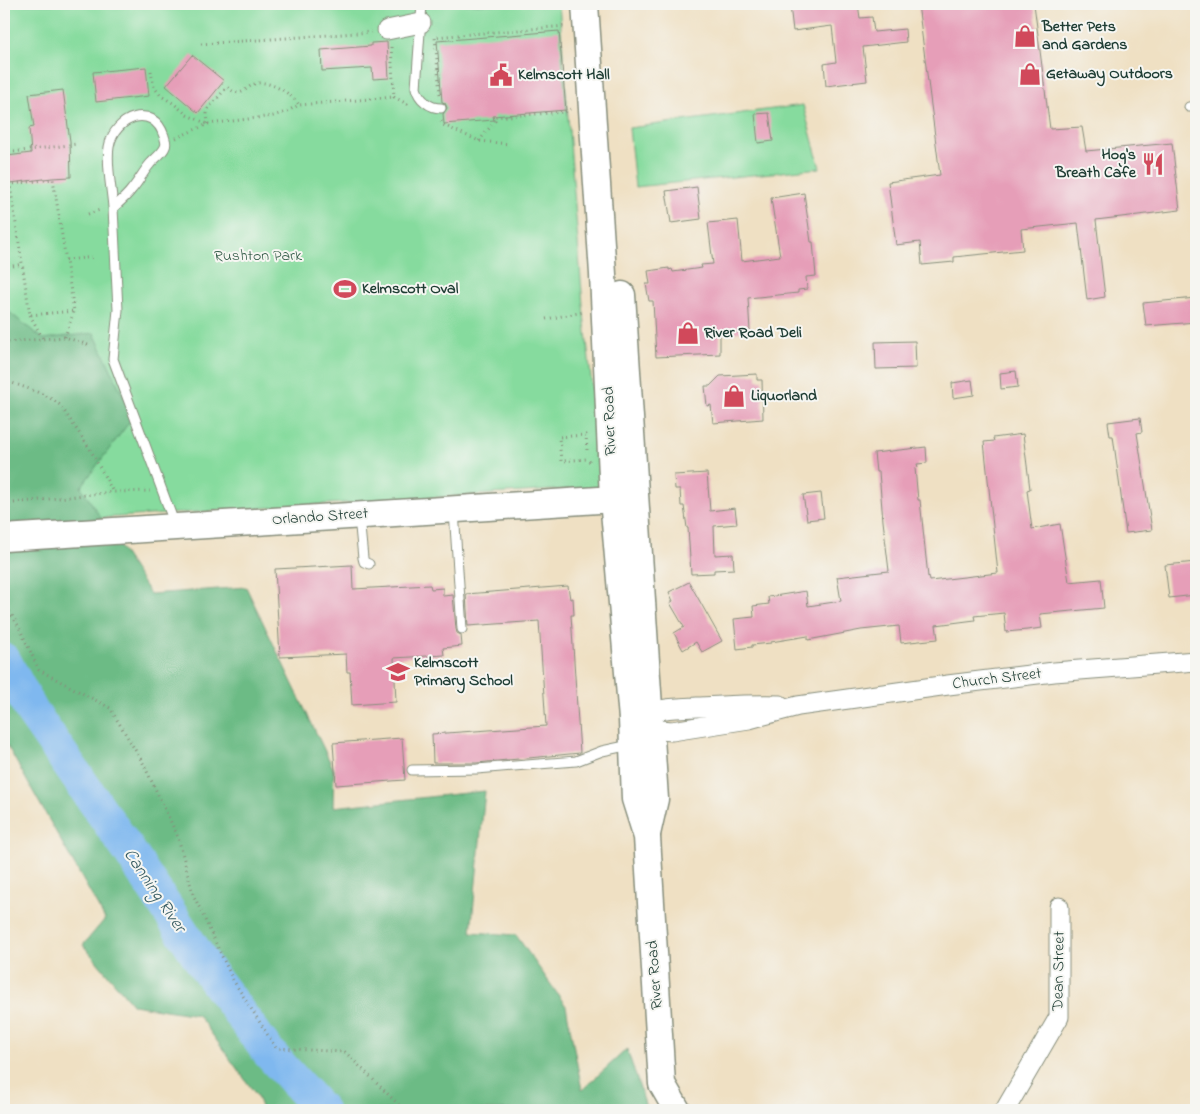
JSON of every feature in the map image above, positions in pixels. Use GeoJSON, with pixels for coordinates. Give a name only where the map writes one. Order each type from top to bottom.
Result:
{"type":"FeatureCollection","features":[{"type":"Feature","properties":{"kind":"main road","name":"River Road"},"geometry":{"type":"LineString","coordinates":[[585,4],[603,274],[624,498],[641,726],[635,799],[646,837],[662,1084],[677,1110]]}},
{"type":"Feature","properties":{"kind":"main road","name":"River Road"},"geometry":{"type":"LineString","coordinates":[[602,4],[624,498]]}},
{"type":"Feature","properties":{"kind":"main road","name":"Orlando Street"},"geometry":{"type":"LineString","coordinates":[[4,538],[115,529],[624,498]]}},
{"type":"Feature","properties":{"kind":"street"},"geometry":{"type":"LineString","coordinates":[[388,30],[421,23]]}},
{"type":"Feature","properties":{"kind":"street","name":"Church Street"},"geometry":{"type":"LineString","coordinates":[[641,726],[751,704],[798,706],[1054,672],[1196,660]]}},
{"type":"Feature","properties":{"kind":"street","name":"Dean Street"},"geometry":{"type":"LineString","coordinates":[[1005,1110],[1059,1017],[1059,907]]}},
{"type":"Feature","properties":{"kind":"lane"},"geometry":{"type":"LineString","coordinates":[[422,4],[416,82],[417,92],[424,101],[437,108],[441,108]]}},
{"type":"Feature","properties":{"kind":"lane"},"geometry":{"type":"LineString","coordinates":[[113,208],[133,188],[148,166],[165,149],[166,142],[163,132],[160,126],[150,118],[138,117],[124,122],[114,132],[108,153],[118,310],[113,359],[176,526]]}},
{"type":"Feature","properties":{"kind":"lane"},"geometry":{"type":"LineString","coordinates":[[454,509],[462,629]]}},
{"type":"Feature","properties":{"kind":"lane"},"geometry":{"type":"LineString","coordinates":[[358,514],[363,558],[364,562],[369,564]]}},
{"type":"Feature","properties":{"kind":"lane"},"geometry":{"type":"LineString","coordinates":[[412,770],[477,769],[576,761],[607,750],[641,726]]}},
{"type":"Feature","properties":{"kind":"path"},"geometry":{"type":"LineString","coordinates":[[1194,4],[1196,13]]}},
{"type":"Feature","properties":{"kind":"path"},"geometry":{"type":"LineString","coordinates":[[442,124],[435,37],[570,26]]}},
{"type":"Feature","properties":{"kind":"path"},"geometry":{"type":"LineString","coordinates":[[201,44],[388,30],[394,97]]}},
{"type":"Feature","properties":{"kind":"path"},"geometry":{"type":"LineString","coordinates":[[150,70],[154,86],[162,96],[174,103],[187,115],[208,124]]}},
{"type":"Feature","properties":{"kind":"path"},"geometry":{"type":"LineString","coordinates":[[208,124],[208,109],[227,87],[239,93],[256,83],[264,83],[289,94],[299,105]]}},
{"type":"Feature","properties":{"kind":"path"},"geometry":{"type":"LineString","coordinates":[[182,136],[208,124],[273,116],[299,105],[394,97],[411,106]]}},
{"type":"Feature","properties":{"kind":"path"},"geometry":{"type":"LineString","coordinates":[[479,141],[495,121],[495,117],[565,112],[575,107]]}},
{"type":"Feature","properties":{"kind":"path"},"geometry":{"type":"LineString","coordinates":[[434,120],[479,141],[509,144]]}},
{"type":"Feature","properties":{"kind":"path"},"geometry":{"type":"LineString","coordinates":[[4,153],[77,144]]}},
{"type":"Feature","properties":{"kind":"path"},"geometry":{"type":"LineString","coordinates":[[4,185],[52,179],[74,311],[65,338]]}},
{"type":"Feature","properties":{"kind":"path"},"geometry":{"type":"LineString","coordinates":[[10,185],[30,315],[43,339]]}},
{"type":"Feature","properties":{"kind":"path"},"geometry":{"type":"LineString","coordinates":[[88,214],[103,210]]}},
{"type":"Feature","properties":{"kind":"path"},"geometry":{"type":"LineString","coordinates":[[66,260],[95,256]]}},
{"type":"Feature","properties":{"kind":"path"},"geometry":{"type":"LineString","coordinates":[[13,266],[22,264]]}},
{"type":"Feature","properties":{"kind":"path"},"geometry":{"type":"LineString","coordinates":[[30,315],[74,311]]}},
{"type":"Feature","properties":{"kind":"path"},"geometry":{"type":"LineString","coordinates":[[546,319],[590,311]]}},
{"type":"Feature","properties":{"kind":"path"},"geometry":{"type":"LineString","coordinates":[[4,344],[7,342],[65,338],[91,346]]}},
{"type":"Feature","properties":{"kind":"path"},"geometry":{"type":"LineString","coordinates":[[4,380],[37,392],[60,404],[90,449],[113,492]]}},
{"type":"Feature","properties":{"kind":"path"},"geometry":{"type":"LineString","coordinates":[[587,460],[561,461],[560,436],[586,435],[587,460],[591,464]]}},
{"type":"Feature","properties":{"kind":"path"},"geometry":{"type":"LineString","coordinates":[[4,504],[113,492],[151,491]]}},
{"type":"Feature","properties":{"kind":"path"},"geometry":{"type":"LineString","coordinates":[[4,603],[18,625],[39,670],[110,708],[138,755],[178,837],[193,894],[234,980],[276,1048],[345,1052],[404,1110]]}},
{"type":"Feature","properties":{"kind":"green space","name":"Rushton Park"},"geometry":{"type":"Polygon","coordinates":[[[4,4],[559,4],[583,305],[603,487],[4,524],[4,4]]]}},
{"type":"Feature","properties":{"kind":"green space"},"geometry":{"type":"Polygon","coordinates":[[[803,105],[820,168],[635,187],[629,128],[803,105]]]}},
{"type":"Feature","properties":{"kind":"green space"},"geometry":{"type":"Polygon","coordinates":[[[4,308],[43,339],[94,333],[133,417],[81,487],[150,594],[246,587],[334,770],[333,807],[485,791],[471,932],[516,935],[566,1006],[582,1090],[627,1049],[647,1110],[262,1110],[257,1096],[198,1015],[133,1005],[83,945],[105,919],[4,740],[4,308]]]}},
{"type":"Feature","properties":{"kind":"building"},"geometry":{"type":"Polygon","coordinates":[[[858,4],[860,18],[872,17],[874,32],[905,29],[906,42],[863,47],[867,81],[826,86],[824,64],[836,62],[832,26],[793,31],[790,5],[858,4]]]}},
{"type":"Feature","properties":{"kind":"building"},"geometry":{"type":"Polygon","coordinates":[[[918,4],[1034,4],[1050,129],[1082,127],[1086,151],[1172,143],[1180,210],[1096,220],[1105,297],[1087,300],[1078,223],[1021,229],[1023,250],[954,257],[954,262],[922,265],[920,242],[896,245],[888,182],[940,175],[918,4]]]}},
{"type":"Feature","properties":{"kind":"building","name":"Kelmscott Hall"},"geometry":{"type":"Polygon","coordinates":[[[559,31],[566,110],[493,116],[494,120],[444,124],[443,114],[447,108],[445,103],[442,102],[437,41],[559,31]]]}},
{"type":"Feature","properties":{"kind":"building"},"geometry":{"type":"Polygon","coordinates":[[[387,42],[389,78],[373,79],[372,68],[322,71],[321,50],[371,46],[371,43],[387,42]]]}},
{"type":"Feature","properties":{"kind":"building"},"geometry":{"type":"Polygon","coordinates":[[[192,55],[224,81],[198,113],[166,86],[192,55]]]}},
{"type":"Feature","properties":{"kind":"building"},"geometry":{"type":"Polygon","coordinates":[[[146,67],[149,96],[96,102],[93,72],[146,67]]]}},
{"type":"Feature","properties":{"kind":"building"},"geometry":{"type":"Polygon","coordinates":[[[63,90],[70,141],[71,177],[10,183],[7,156],[31,153],[29,128],[34,127],[29,94],[63,90]]]}},
{"type":"Feature","properties":{"kind":"building"},"geometry":{"type":"Polygon","coordinates":[[[769,113],[773,141],[758,143],[755,114],[769,113]]]}},
{"type":"Feature","properties":{"kind":"building"},"geometry":{"type":"Polygon","coordinates":[[[697,187],[701,219],[671,223],[666,191],[697,187]]]}},
{"type":"Feature","properties":{"kind":"building"},"geometry":{"type":"Polygon","coordinates":[[[804,193],[811,242],[813,242],[816,276],[806,277],[807,289],[798,290],[798,293],[748,298],[750,331],[720,334],[720,354],[656,357],[653,301],[649,301],[646,284],[650,284],[648,271],[669,268],[673,272],[702,268],[701,265],[713,264],[708,223],[738,220],[742,261],[780,256],[771,198],[804,193]]]}},
{"type":"Feature","properties":{"kind":"building"},"geometry":{"type":"Polygon","coordinates":[[[1196,298],[1196,322],[1146,326],[1143,303],[1196,298]]]}},
{"type":"Feature","properties":{"kind":"building"},"geometry":{"type":"Polygon","coordinates":[[[915,341],[916,368],[876,369],[875,342],[915,341]]]}},
{"type":"Feature","properties":{"kind":"building"},"geometry":{"type":"Polygon","coordinates":[[[1016,371],[1018,387],[1001,389],[1000,373],[1016,371]]]}},
{"type":"Feature","properties":{"kind":"building","name":"Liquorland"},"geometry":{"type":"Polygon","coordinates":[[[757,374],[757,380],[762,380],[763,419],[713,423],[711,405],[707,406],[705,386],[710,386],[720,376],[757,374]]]}},
{"type":"Feature","properties":{"kind":"building"},"geometry":{"type":"Polygon","coordinates":[[[972,380],[974,395],[953,398],[952,383],[972,380]]]}},
{"type":"Feature","properties":{"kind":"building"},"geometry":{"type":"Polygon","coordinates":[[[1140,418],[1142,432],[1137,433],[1152,530],[1126,533],[1113,436],[1110,436],[1108,422],[1140,418]]]}},
{"type":"Feature","properties":{"kind":"building"},"geometry":{"type":"Polygon","coordinates":[[[1023,434],[1030,489],[1027,490],[1032,529],[1060,524],[1069,582],[1101,579],[1104,608],[1040,614],[1042,628],[1027,630],[1006,632],[1004,613],[974,616],[975,620],[936,625],[938,639],[901,643],[899,626],[861,630],[808,640],[808,636],[737,649],[734,619],[754,617],[753,606],[769,604],[768,597],[806,591],[808,606],[841,601],[837,577],[889,571],[879,472],[876,472],[874,453],[926,447],[927,463],[917,464],[918,467],[915,468],[930,581],[998,573],[984,442],[994,441],[993,438],[1023,434]]]}},
{"type":"Feature","properties":{"kind":"building"},"geometry":{"type":"Polygon","coordinates":[[[707,473],[710,511],[735,508],[737,524],[714,526],[715,555],[733,554],[734,569],[714,570],[714,573],[691,574],[688,528],[684,506],[681,506],[680,489],[675,489],[674,475],[707,473]]]}},
{"type":"Feature","properties":{"kind":"building"},"geometry":{"type":"Polygon","coordinates":[[[821,493],[824,518],[807,520],[803,495],[821,493]]]}},
{"type":"Feature","properties":{"kind":"building"},"geometry":{"type":"Polygon","coordinates":[[[1196,562],[1196,595],[1169,598],[1165,565],[1196,562]]]}},
{"type":"Feature","properties":{"kind":"building"},"geometry":{"type":"Polygon","coordinates":[[[352,565],[353,589],[430,585],[431,589],[443,588],[443,596],[453,595],[456,629],[457,633],[461,635],[462,646],[443,648],[444,655],[394,658],[396,702],[352,705],[350,672],[347,672],[346,654],[280,657],[275,569],[352,565]]]}},
{"type":"Feature","properties":{"kind":"building"},"geometry":{"type":"Polygon","coordinates":[[[689,582],[722,641],[702,652],[696,642],[683,650],[674,633],[684,627],[670,603],[673,601],[669,592],[689,582]]]}},
{"type":"Feature","properties":{"kind":"building"},"geometry":{"type":"Polygon","coordinates":[[[568,586],[570,599],[573,598],[574,615],[571,615],[580,753],[477,763],[433,763],[432,734],[546,726],[539,621],[468,626],[466,594],[568,586]]]}},
{"type":"Feature","properties":{"kind":"building"},"geometry":{"type":"Polygon","coordinates":[[[402,738],[405,780],[336,785],[333,743],[402,738]]]}},
{"type":"Feature","properties":{"kind":"waterway","name":"Canning River"},"geometry":{"type":"LineString","coordinates":[[4,660],[32,712],[129,851],[206,968],[269,1053],[321,1110]]}},
{"type":"Feature","properties":{"kind":"place","name":"Better Pets and Gardens"},"geometry":{"type":"Point","coordinates":[1025,36]}},
{"type":"Feature","properties":{"kind":"place","name":"Getaway Outdoors"},"geometry":{"type":"Point","coordinates":[1030,74]}},
{"type":"Feature","properties":{"kind":"place","name":"Kelmscott Hall"},"geometry":{"type":"Point","coordinates":[501,75]}},
{"type":"Feature","properties":{"kind":"place","name":"Hog's Breath Cafe"},"geometry":{"type":"Point","coordinates":[1153,164]}},
{"type":"Feature","properties":{"kind":"place","name":"Kelmscott Oval"},"geometry":{"type":"Point","coordinates":[345,289]}},
{"type":"Feature","properties":{"kind":"place","name":"River Road Deli"},"geometry":{"type":"Point","coordinates":[688,333]}},
{"type":"Feature","properties":{"kind":"place","name":"Liquorland"},"geometry":{"type":"Point","coordinates":[734,396]}},
{"type":"Feature","properties":{"kind":"place","name":"Kelmscott Primary School"},"geometry":{"type":"Point","coordinates":[398,672]}}]}
